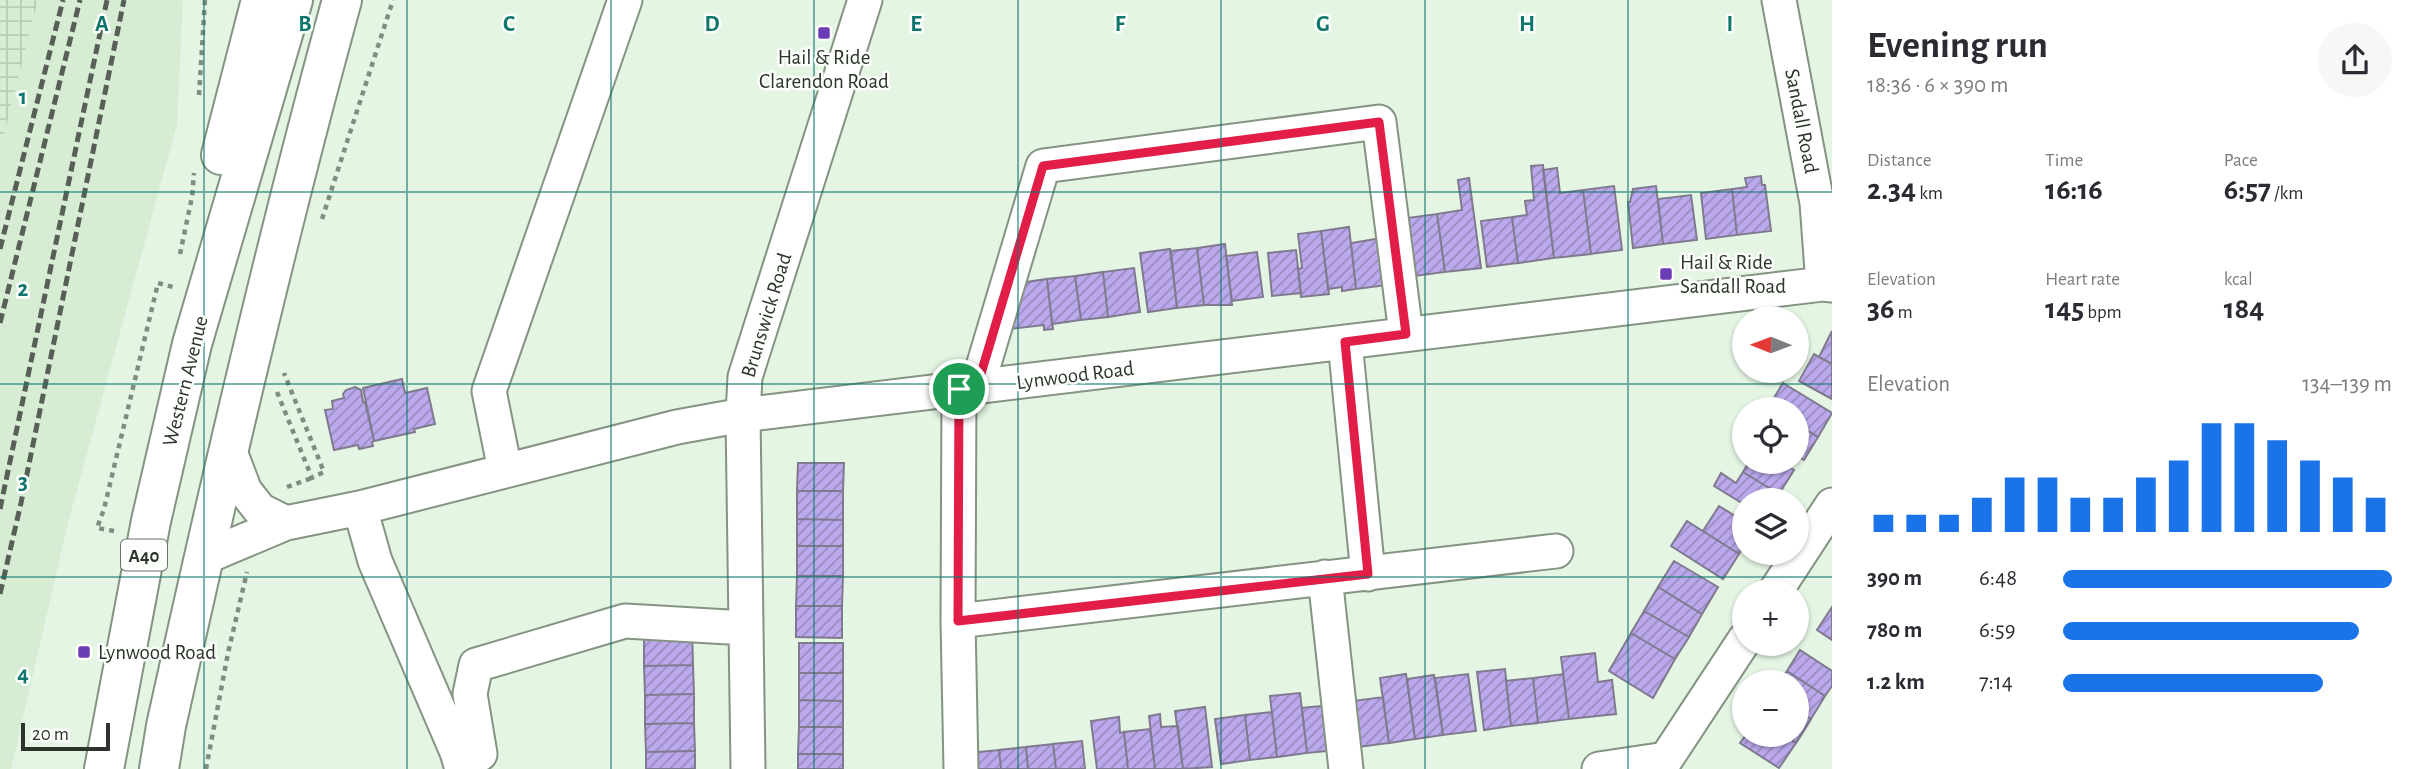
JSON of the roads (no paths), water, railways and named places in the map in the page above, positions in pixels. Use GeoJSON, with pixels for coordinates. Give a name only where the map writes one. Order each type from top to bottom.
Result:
{"type":"FeatureCollection","features":[{"type":"Feature","properties":{"kind":"highway","name":"A40"},"geometry":{"type":"LineString","coordinates":[[192,344],[205,220],[261,0]]}},
{"type":"Feature","properties":{"kind":"highway","name":"Western Avenue"},"geometry":{"type":"LineString","coordinates":[[104,769],[148,535],[192,344],[293,0]]}},
{"type":"Feature","properties":{"kind":"highway"},"geometry":{"type":"LineString","coordinates":[[159,769],[203,558],[302,144],[342,0]]}},
{"type":"Feature","properties":{"kind":"highway"},"geometry":{"type":"LineString","coordinates":[[302,144],[357,0]]}},
{"type":"Feature","properties":{"kind":"street"},"geometry":{"type":"LineString","coordinates":[[505,470],[489,391],[625,0]]}},
{"type":"Feature","properties":{"kind":"street","name":"Brunswick Road"},"geometry":{"type":"LineString","coordinates":[[748,769],[743,415],[745,377],[866,0]]}},
{"type":"Feature","properties":{"kind":"street","name":"Sandall Road"},"geometry":{"type":"LineString","coordinates":[[1779,0],[1817,203],[1828,284]]}},
{"type":"Feature","properties":{"kind":"street"},"geometry":{"type":"LineString","coordinates":[[961,769],[958,621],[968,388],[1043,166],[1379,122],[1406,334]]}},
{"type":"Feature","properties":{"kind":"street","name":"Lynwood Road"},"geometry":{"type":"LineString","coordinates":[[203,558],[286,523],[359,508],[677,427],[743,415],[1828,284]]}},
{"type":"Feature","properties":{"kind":"street"},"geometry":{"type":"LineString","coordinates":[[1345,342],[1368,574]]}},
{"type":"Feature","properties":{"kind":"street"},"geometry":{"type":"LineString","coordinates":[[229,449],[245,491],[260,510],[286,523]]}},
{"type":"Feature","properties":{"kind":"street"},"geometry":{"type":"LineString","coordinates":[[1784,579],[1832,505]]}},
{"type":"Feature","properties":{"kind":"street"},"geometry":{"type":"LineString","coordinates":[[359,508],[376,561],[471,761]]}},
{"type":"Feature","properties":{"kind":"street"},"geometry":{"type":"LineString","coordinates":[[958,621],[1556,551]]}},
{"type":"Feature","properties":{"kind":"street"},"geometry":{"type":"LineString","coordinates":[[1325,578],[1346,769]]}},
{"type":"Feature","properties":{"kind":"street"},"geometry":{"type":"LineString","coordinates":[[471,761],[470,694],[476,665],[625,621],[746,628]]}},
{"type":"Feature","properties":{"kind":"street"},"geometry":{"type":"LineString","coordinates":[[1605,769],[1674,764],[1735,656]]}},
{"type":"Feature","properties":{"kind":"railway"},"geometry":{"type":"LineString","coordinates":[[0,249],[63,0]]}},
{"type":"Feature","properties":{"kind":"railway"},"geometry":{"type":"LineString","coordinates":[[0,323],[80,0]]}},
{"type":"Feature","properties":{"kind":"railway"},"geometry":{"type":"LineString","coordinates":[[0,509],[107,0]]}},
{"type":"Feature","properties":{"kind":"railway"},"geometry":{"type":"LineString","coordinates":[[0,594],[124,0]]}},
{"type":"Feature","properties":{"kind":"place","name":"Hail & Ride Clarendon Road"},"geometry":{"type":"Point","coordinates":[824,33]}},
{"type":"Feature","properties":{"kind":"place","name":"Hail & Ride Sandall Road"},"geometry":{"type":"Point","coordinates":[1666,274]}},
{"type":"Feature","properties":{"kind":"place","name":"Lynwood Road"},"geometry":{"type":"Point","coordinates":[84,652]}}]}
